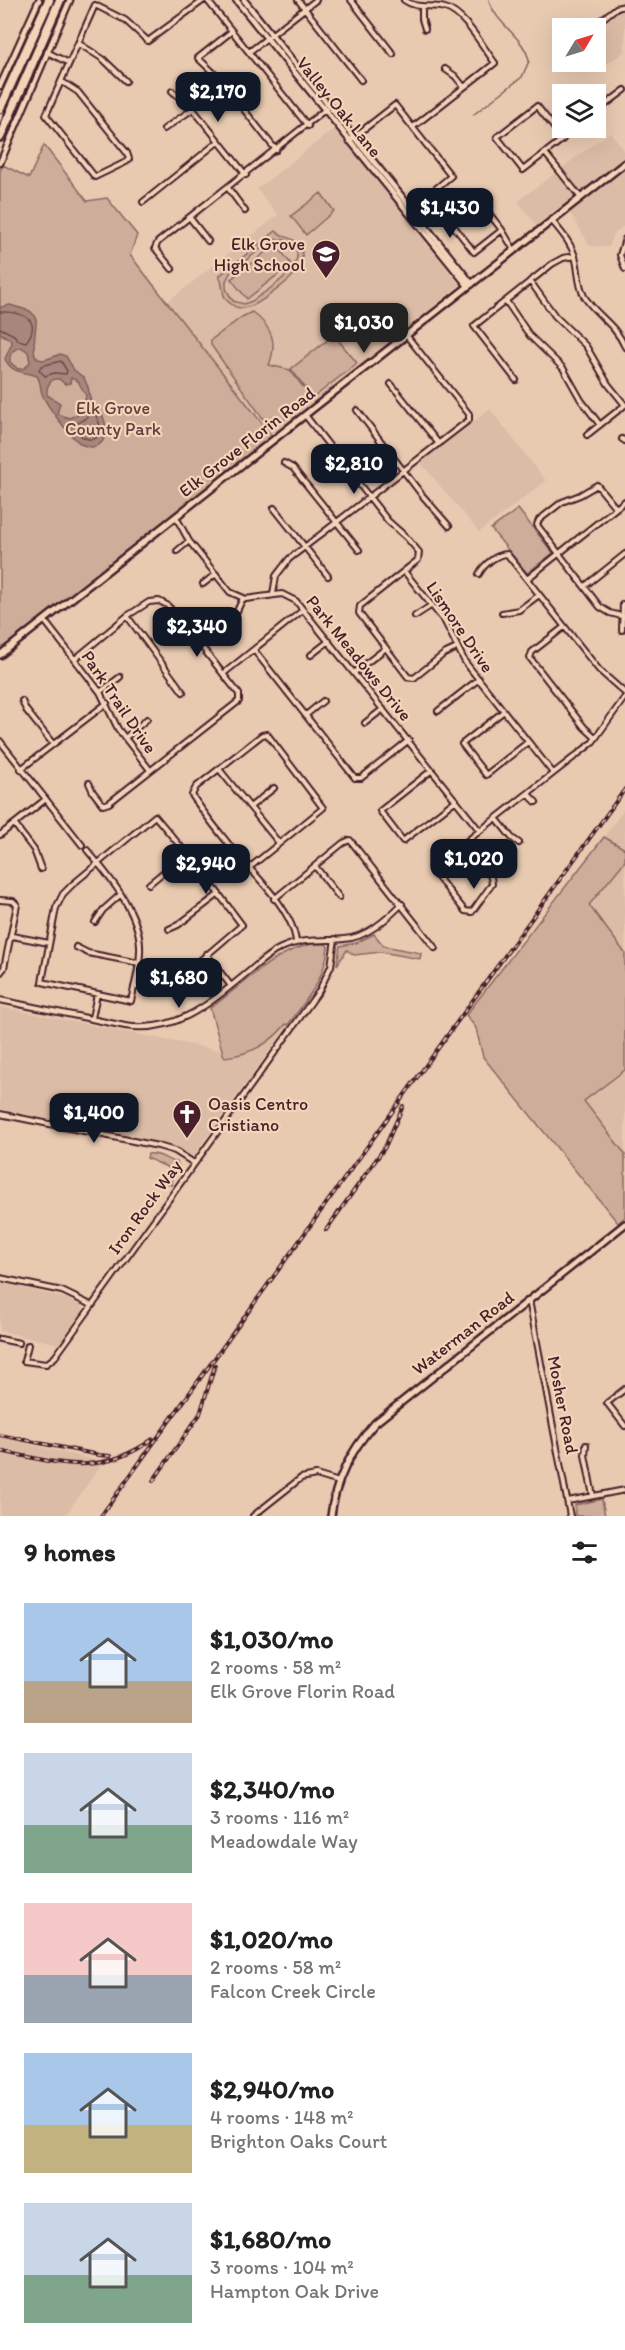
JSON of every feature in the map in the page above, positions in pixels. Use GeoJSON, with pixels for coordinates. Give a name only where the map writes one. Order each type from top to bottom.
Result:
{"type":"FeatureCollection","features":[{"type":"Feature","properties":{"kind":"highway"},"geometry":{"type":"LineString","coordinates":[[0,108],[49,0]]}},
{"type":"Feature","properties":{"kind":"highway"},"geometry":{"type":"LineString","coordinates":[[0,137],[60,0]]}},
{"type":"Feature","properties":{"kind":"main road","name":"Elk Grove Florin Road"},"geometry":{"type":"LineString","coordinates":[[0,655],[625,163]]}},
{"type":"Feature","properties":{"kind":"main road","name":"Waterman Road"},"geometry":{"type":"LineString","coordinates":[[331,1516],[339,1482],[353,1451],[375,1422],[625,1224]]}},
{"type":"Feature","properties":{"kind":"street"},"geometry":{"type":"LineString","coordinates":[[0,86],[39,0]]}},
{"type":"Feature","properties":{"kind":"street"},"geometry":{"type":"LineString","coordinates":[[0,163],[70,0]]}},
{"type":"Feature","properties":{"kind":"street"},"geometry":{"type":"LineString","coordinates":[[61,81],[74,88],[82,97],[129,159],[95,177],[46,115],[61,81],[69,63],[95,5],[125,20],[148,41],[205,0],[308,126]]}},
{"type":"Feature","properties":{"kind":"street","name":"Valley Oak Lane"},"geometry":{"type":"LineString","coordinates":[[236,0],[269,37],[470,285]]}},
{"type":"Feature","properties":{"kind":"street","name":"Valley Oak Lane"},"geometry":{"type":"LineString","coordinates":[[244,0],[269,37]]}},
{"type":"Feature","properties":{"kind":"street"},"geometry":{"type":"LineString","coordinates":[[298,0],[361,80]]}},
{"type":"Feature","properties":{"kind":"street"},"geometry":{"type":"LineString","coordinates":[[249,52],[316,0]]}},
{"type":"Feature","properties":{"kind":"street"},"geometry":{"type":"LineString","coordinates":[[351,0],[393,54]]}},
{"type":"Feature","properties":{"kind":"street"},"geometry":{"type":"LineString","coordinates":[[404,0],[422,7],[443,7],[457,14],[495,63],[412,127]]}},
{"type":"Feature","properties":{"kind":"street"},"geometry":{"type":"LineString","coordinates":[[604,18],[616,8],[625,6]]}},
{"type":"Feature","properties":{"kind":"street"},"geometry":{"type":"LineString","coordinates":[[422,7],[425,28]]}},
{"type":"Feature","properties":{"kind":"street"},"geometry":{"type":"LineString","coordinates":[[232,31],[198,58],[218,77],[276,150]]}},
{"type":"Feature","properties":{"kind":"street"},"geometry":{"type":"LineString","coordinates":[[78,43],[103,59],[126,81]]}},
{"type":"Feature","properties":{"kind":"street"},"geometry":{"type":"LineString","coordinates":[[47,52],[69,63]]}},
{"type":"Feature","properties":{"kind":"street"},"geometry":{"type":"LineString","coordinates":[[445,69],[464,87]]}},
{"type":"Feature","properties":{"kind":"street"},"geometry":{"type":"LineString","coordinates":[[606,104],[625,90]]}},
{"type":"Feature","properties":{"kind":"street"},"geometry":{"type":"LineString","coordinates":[[172,91],[193,109],[246,175]]}},
{"type":"Feature","properties":{"kind":"street"},"geometry":{"type":"LineString","coordinates":[[352,139],[395,105],[451,176],[409,210]]}},
{"type":"Feature","properties":{"kind":"street"},"geometry":{"type":"LineString","coordinates":[[537,106],[562,139],[545,153],[523,170],[497,137],[537,106]]}},
{"type":"Feature","properties":{"kind":"street"},"geometry":{"type":"LineString","coordinates":[[164,129],[193,109]]}},
{"type":"Feature","properties":{"kind":"street"},"geometry":{"type":"LineString","coordinates":[[172,269],[158,252],[156,244],[308,126],[326,109]]}},
{"type":"Feature","properties":{"kind":"street"},"geometry":{"type":"LineString","coordinates":[[143,202],[219,141]]}},
{"type":"Feature","properties":{"kind":"street"},"geometry":{"type":"LineString","coordinates":[[545,153],[581,198]]}},
{"type":"Feature","properties":{"kind":"street"},"geometry":{"type":"LineString","coordinates":[[228,188],[245,212]]}},
{"type":"Feature","properties":{"kind":"street"},"geometry":{"type":"LineString","coordinates":[[502,230],[474,252],[452,224],[480,202],[502,230],[514,250]]}},
{"type":"Feature","properties":{"kind":"street"},"geometry":{"type":"LineString","coordinates":[[190,218],[208,241]]}},
{"type":"Feature","properties":{"kind":"street"},"geometry":{"type":"LineString","coordinates":[[552,221],[566,239],[575,256],[579,283],[584,296],[613,326],[625,346]]}},
{"type":"Feature","properties":{"kind":"street"},"geometry":{"type":"LineString","coordinates":[[625,239],[620,255],[625,269]]}},
{"type":"Feature","properties":{"kind":"street"},"geometry":{"type":"LineString","coordinates":[[516,380],[474,326],[556,262],[575,256]]}},
{"type":"Feature","properties":{"kind":"street"},"geometry":{"type":"LineString","coordinates":[[530,281],[555,316],[586,346],[608,384],[625,405],[587,435]]}},
{"type":"Feature","properties":{"kind":"street"},"geometry":{"type":"LineString","coordinates":[[506,301],[530,336],[563,368],[581,400],[600,425]]}},
{"type":"Feature","properties":{"kind":"street"},"geometry":{"type":"LineString","coordinates":[[176,517],[189,541],[230,592],[243,598],[254,599],[273,594],[276,576],[282,567],[369,496],[404,472],[469,420],[469,414],[406,335]]}},
{"type":"Feature","properties":{"kind":"street"},"geometry":{"type":"LineString","coordinates":[[391,384],[439,444]]}},
{"type":"Feature","properties":{"kind":"street"},"geometry":{"type":"LineString","coordinates":[[357,410],[449,526]]}},
{"type":"Feature","properties":{"kind":"street","name":"Lismore Drive"},"geometry":{"type":"LineString","coordinates":[[305,415],[388,521],[419,552],[418,560],[404,571],[450,629],[457,648],[479,679],[553,773]]}},
{"type":"Feature","properties":{"kind":"street"},"geometry":{"type":"LineString","coordinates":[[284,463],[293,468],[359,550]]}},
{"type":"Feature","properties":{"kind":"street"},"geometry":{"type":"LineString","coordinates":[[616,508],[597,485],[580,495],[562,501],[538,521],[537,525],[603,609],[624,617]]}},
{"type":"Feature","properties":{"kind":"street"},"geometry":{"type":"LineString","coordinates":[[527,579],[625,501]]}},
{"type":"Feature","properties":{"kind":"street"},"geometry":{"type":"LineString","coordinates":[[274,508],[328,576]]}},
{"type":"Feature","properties":{"kind":"street"},"geometry":{"type":"LineString","coordinates":[[177,551],[189,541]]}},
{"type":"Feature","properties":{"kind":"street"},"geometry":{"type":"LineString","coordinates":[[465,843],[491,877],[492,884],[472,912],[465,912],[435,874],[435,866],[596,738],[625,695],[603,675],[507,554],[500,554],[479,574]]}},
{"type":"Feature","properties":{"kind":"street"},"geometry":{"type":"LineString","coordinates":[[585,586],[625,554]]}},
{"type":"Feature","properties":{"kind":"street"},"geometry":{"type":"LineString","coordinates":[[404,571],[360,606],[358,613],[408,677],[414,678],[437,659],[457,648]]}},
{"type":"Feature","properties":{"kind":"street"},"geometry":{"type":"LineString","coordinates":[[203,584],[216,574]]}},
{"type":"Feature","properties":{"kind":"street","name":"Park Meadows Drive"},"geometry":{"type":"LineString","coordinates":[[273,594],[282,594],[292,598],[303,610],[355,672],[480,831]]}},
{"type":"Feature","properties":{"kind":"street"},"geometry":{"type":"LineString","coordinates":[[502,613],[519,610],[539,595]]}},
{"type":"Feature","properties":{"kind":"street"},"geometry":{"type":"LineString","coordinates":[[230,617],[237,611],[243,598]]}},
{"type":"Feature","properties":{"kind":"street"},"geometry":{"type":"LineString","coordinates":[[75,659],[149,602],[164,603],[179,618],[239,694],[239,701],[109,803],[103,805],[89,783]]}},
{"type":"Feature","properties":{"kind":"street"},"geometry":{"type":"LineString","coordinates":[[622,630],[623,604]]}},
{"type":"Feature","properties":{"kind":"street"},"geometry":{"type":"LineString","coordinates":[[415,616],[432,605]]}},
{"type":"Feature","properties":{"kind":"street"},"geometry":{"type":"LineString","coordinates":[[223,674],[303,610]]}},
{"type":"Feature","properties":{"kind":"street"},"geometry":{"type":"LineString","coordinates":[[128,616],[183,692]]}},
{"type":"Feature","properties":{"kind":"street","name":"Park Trail Drive"},"geometry":{"type":"LineString","coordinates":[[44,620],[100,692],[116,726],[150,770]]}},
{"type":"Feature","properties":{"kind":"street"},"geometry":{"type":"LineString","coordinates":[[564,627],[532,652],[530,658],[584,727],[596,738]]}},
{"type":"Feature","properties":{"kind":"street"},"geometry":{"type":"LineString","coordinates":[[311,655],[329,641]]}},
{"type":"Feature","properties":{"kind":"street"},"geometry":{"type":"LineString","coordinates":[[355,672],[386,648]]}},
{"type":"Feature","properties":{"kind":"street"},"geometry":{"type":"LineString","coordinates":[[254,650],[355,778],[361,778],[409,740]]}},
{"type":"Feature","properties":{"kind":"street"},"geometry":{"type":"LineString","coordinates":[[100,692],[120,677]]}},
{"type":"Feature","properties":{"kind":"street"},"geometry":{"type":"LineString","coordinates":[[438,711],[479,679]]}},
{"type":"Feature","properties":{"kind":"street"},"geometry":{"type":"LineString","coordinates":[[22,701],[26,710],[53,744]]}},
{"type":"Feature","properties":{"kind":"street"},"geometry":{"type":"LineString","coordinates":[[306,715],[323,701]]}},
{"type":"Feature","properties":{"kind":"street"},"geometry":{"type":"LineString","coordinates":[[21,769],[107,703]]}},
{"type":"Feature","properties":{"kind":"street"},"geometry":{"type":"LineString","coordinates":[[365,723],[383,709]]}},
{"type":"Feature","properties":{"kind":"street"},"geometry":{"type":"LineString","coordinates":[[504,711],[462,744],[474,760],[486,775],[528,742]]}},
{"type":"Feature","properties":{"kind":"street"},"geometry":{"type":"LineString","coordinates":[[125,738],[147,719]]}},
{"type":"Feature","properties":{"kind":"street"},"geometry":{"type":"LineString","coordinates":[[249,868],[323,808],[271,737],[262,735],[194,789],[192,795],[233,849],[290,920],[296,942]]}},
{"type":"Feature","properties":{"kind":"street"},"geometry":{"type":"LineString","coordinates":[[0,741],[82,845]]}},
{"type":"Feature","properties":{"kind":"street"},"geometry":{"type":"LineString","coordinates":[[219,769],[279,843]]}},
{"type":"Feature","properties":{"kind":"street"},"geometry":{"type":"LineString","coordinates":[[432,770],[380,811],[403,841],[456,800]]}},
{"type":"Feature","properties":{"kind":"street"},"geometry":{"type":"LineString","coordinates":[[250,807],[274,788]]}},
{"type":"Feature","properties":{"kind":"street"},"geometry":{"type":"LineString","coordinates":[[528,794],[536,802]]}},
{"type":"Feature","properties":{"kind":"street"},"geometry":{"type":"LineString","coordinates":[[0,835],[46,800]]}},
{"type":"Feature","properties":{"kind":"street"},"geometry":{"type":"LineString","coordinates":[[87,850],[99,864],[132,913],[138,928],[139,963],[131,1001],[42,982],[56,908],[63,894],[99,864],[155,816],[203,873],[242,925],[165,983],[152,987],[134,987]]}},
{"type":"Feature","properties":{"kind":"street"},"geometry":{"type":"LineString","coordinates":[[496,818],[519,843]]}},
{"type":"Feature","properties":{"kind":"street"},"geometry":{"type":"LineString","coordinates":[[15,825],[34,850],[42,869]]}},
{"type":"Feature","properties":{"kind":"street"},"geometry":{"type":"LineString","coordinates":[[274,899],[346,840],[350,840],[435,948]]}},
{"type":"Feature","properties":{"kind":"street"},"geometry":{"type":"LineString","coordinates":[[203,873],[233,849]]}},
{"type":"Feature","properties":{"kind":"street"},"geometry":{"type":"LineString","coordinates":[[149,884],[187,853]]}},
{"type":"Feature","properties":{"kind":"street"},"geometry":{"type":"LineString","coordinates":[[315,866],[339,897]]}},
{"type":"Feature","properties":{"kind":"street"},"geometry":{"type":"LineString","coordinates":[[169,929],[181,923],[219,894]]}},
{"type":"Feature","properties":{"kind":"street"},"geometry":{"type":"LineString","coordinates":[[94,922],[103,910],[120,896]]}},
{"type":"Feature","properties":{"kind":"street"},"geometry":{"type":"LineString","coordinates":[[0,900],[13,901],[17,905],[12,936],[4,968],[0,973]]}},
{"type":"Feature","properties":{"kind":"street"},"geometry":{"type":"LineString","coordinates":[[0,1000],[135,1028],[164,1026],[196,1013],[267,957],[296,942],[316,939],[343,940],[364,933],[402,904]]}},
{"type":"Feature","properties":{"kind":"street"},"geometry":{"type":"LineString","coordinates":[[12,936],[49,943]]}},
{"type":"Feature","properties":{"kind":"street","name":"Iron Rock Way"},"geometry":{"type":"LineString","coordinates":[[28,1345],[24,1361],[47,1363],[55,1357],[319,991],[331,966],[335,939]]}},
{"type":"Feature","properties":{"kind":"street"},"geometry":{"type":"LineString","coordinates":[[76,947],[84,952],[139,963]]}},
{"type":"Feature","properties":{"kind":"street"},"geometry":{"type":"LineString","coordinates":[[206,954],[231,986]]}},
{"type":"Feature","properties":{"kind":"street"},"geometry":{"type":"LineString","coordinates":[[92,1018],[97,994]]}},
{"type":"Feature","properties":{"kind":"street"},"geometry":{"type":"LineString","coordinates":[[0,1114],[158,1146],[175,1151],[194,1163]]}},
{"type":"Feature","properties":{"kind":"street"},"geometry":{"type":"LineString","coordinates":[[0,1278],[62,1292],[91,1305]]}},
{"type":"Feature","properties":{"kind":"street","name":"Mosher Road"},"geometry":{"type":"LineString","coordinates":[[528,1300],[570,1516]]}},
{"type":"Feature","properties":{"kind":"street"},"geometry":{"type":"LineString","coordinates":[[0,1339],[19,1343]]}},
{"type":"Feature","properties":{"kind":"street"},"geometry":{"type":"LineString","coordinates":[[625,1389],[607,1403],[625,1426]]}},
{"type":"Feature","properties":{"kind":"street"},"geometry":{"type":"LineString","coordinates":[[586,1445],[585,1455],[593,1496]]}},
{"type":"Feature","properties":{"kind":"street"},"geometry":{"type":"LineString","coordinates":[[253,1516],[301,1478],[319,1475],[339,1482]]}},
{"type":"Feature","properties":{"kind":"street"},"geometry":{"type":"LineString","coordinates":[[568,1501],[625,1490]]}},
{"type":"Feature","properties":{"kind":"shaded area"},"geometry":{"type":"Polygon","coordinates":[[[619,7],[625,12],[625,51],[606,65],[606,18],[619,7]]]}},
{"type":"Feature","properties":{"kind":"shaded area","name":"Elk Grove High School"},"geometry":{"type":"Polygon","coordinates":[[[335,128],[460,285],[272,436],[167,302],[278,215],[257,189],[335,128]]]}},
{"type":"Feature","properties":{"kind":"shaded area"},"geometry":{"type":"Polygon","coordinates":[[[610,132],[625,151],[625,158],[536,225],[518,201],[602,138],[606,138],[610,132]]]}},
{"type":"Feature","properties":{"kind":"shaded area"},"geometry":{"type":"Polygon","coordinates":[[[625,170],[625,225],[614,234],[609,247],[590,246],[570,213],[625,170]]]}},
{"type":"Feature","properties":{"kind":"shaded area"},"geometry":{"type":"Polygon","coordinates":[[[490,409],[546,481],[479,532],[421,463],[490,409]]]}},
{"type":"Feature","properties":{"kind":"shaded area"},"geometry":{"type":"Polygon","coordinates":[[[625,808],[625,849],[604,837],[625,808]]]}},
{"type":"Feature","properties":{"kind":"shaded area"},"geometry":{"type":"Polygon","coordinates":[[[625,861],[625,953],[589,905],[625,861]]]}},
{"type":"Feature","properties":{"kind":"shaded area"},"geometry":{"type":"Polygon","coordinates":[[[0,1007],[222,1051],[224,1057],[265,1044],[286,1024],[288,1025],[194,1155],[191,1156],[155,1141],[0,1109],[0,1007]]]}},
{"type":"Feature","properties":{"kind":"shaded area"},"geometry":{"type":"Polygon","coordinates":[[[625,1070],[625,1154],[584,1101],[625,1070]]]}},
{"type":"Feature","properties":{"kind":"shaded area"},"geometry":{"type":"Polygon","coordinates":[[[0,1283],[65,1298],[82,1306],[83,1311],[59,1344],[0,1331],[0,1283]]]}},
{"type":"Feature","properties":{"kind":"shaded area"},"geometry":{"type":"Polygon","coordinates":[[[0,1437],[103,1462],[65,1516],[0,1516],[0,1437]]]}},
{"type":"Feature","properties":{"kind":"green space","name":"Elk Grove County Park"},"geometry":{"type":"Polygon","coordinates":[[[44,145],[87,201],[107,198],[137,235],[130,255],[272,436],[226,472],[227,474],[0,650],[0,171],[3,165],[29,178],[44,145]]]}},
{"type":"Feature","properties":{"kind":"green space"},"geometry":{"type":"Polygon","coordinates":[[[321,193],[334,211],[306,235],[291,216],[321,193]]]}},
{"type":"Feature","properties":{"kind":"green space"},"geometry":{"type":"Polygon","coordinates":[[[276,231],[296,242],[301,249],[301,261],[296,272],[268,296],[248,307],[237,307],[227,301],[219,276],[276,231]],[[277,239],[268,243],[230,273],[226,281],[226,289],[233,301],[244,304],[252,301],[291,270],[296,262],[297,254],[294,246],[287,241],[277,239]]]}},
{"type":"Feature","properties":{"kind":"green space"},"geometry":{"type":"Polygon","coordinates":[[[276,244],[291,264],[247,299],[231,279],[276,244]]]}},
{"type":"Feature","properties":{"kind":"green space"},"geometry":{"type":"Polygon","coordinates":[[[252,312],[269,329],[273,349],[269,365],[290,370],[311,397],[273,428],[269,427],[211,345],[211,340],[252,312]]]}},
{"type":"Feature","properties":{"kind":"green space"},"geometry":{"type":"Polygon","coordinates":[[[334,335],[357,363],[313,398],[291,369],[334,335]]]}},
{"type":"Feature","properties":{"kind":"green space"},"geometry":{"type":"Polygon","coordinates":[[[518,509],[553,553],[527,573],[491,529],[518,509]]]}},
{"type":"Feature","properties":{"kind":"green space"},"geometry":{"type":"Polygon","coordinates":[[[604,837],[625,849],[625,861],[589,905],[625,953],[625,1070],[584,1101],[625,1154],[625,1217],[618,1223],[483,1057],[476,1028],[466,1015],[604,837]]]}},
{"type":"Feature","properties":{"kind":"green space"},"geometry":{"type":"Polygon","coordinates":[[[374,934],[384,946],[421,953],[420,959],[381,952],[354,955],[347,950],[337,965],[340,946],[356,943],[374,934]]]}},
{"type":"Feature","properties":{"kind":"green space"},"geometry":{"type":"Polygon","coordinates":[[[312,944],[328,946],[326,958],[314,988],[288,1025],[286,1024],[266,1043],[250,1051],[224,1057],[210,1008],[270,962],[297,948],[312,944]]]}},
{"type":"Feature","properties":{"kind":"green space"},"geometry":{"type":"Polygon","coordinates":[[[148,1154],[156,1154],[177,1162],[179,1167],[172,1176],[171,1185],[161,1180],[164,1174],[168,1173],[169,1168],[147,1158],[148,1154]]]}},
{"type":"Feature","properties":{"kind":"green space"},"geometry":{"type":"Polygon","coordinates":[[[602,1499],[605,1516],[575,1516],[575,1505],[602,1499]]]}},
{"type":"Feature","properties":{"kind":"water"},"geometry":{"type":"Polygon","coordinates":[[[10,305],[30,311],[36,317],[34,352],[36,357],[40,360],[60,354],[66,356],[74,370],[84,378],[91,403],[99,410],[106,426],[103,440],[98,445],[92,447],[78,442],[49,406],[42,394],[37,376],[15,370],[8,364],[5,359],[12,343],[0,333],[0,307],[10,305]],[[21,347],[14,350],[10,356],[10,362],[18,369],[25,368],[30,362],[28,352],[21,347]],[[71,378],[70,383],[65,384],[59,379],[54,379],[47,390],[47,395],[60,403],[57,414],[69,418],[82,413],[86,396],[78,381],[71,378]]]}},
{"type":"Feature","properties":{"kind":"waterway"},"geometry":{"type":"LineString","coordinates":[[473,115],[522,77],[529,61],[522,45],[497,16],[489,0]]}},
{"type":"Feature","properties":{"kind":"railway"},"geometry":{"type":"LineString","coordinates":[[101,1516],[625,789]]}},
{"type":"Feature","properties":{"kind":"railway"},"geometry":{"type":"LineString","coordinates":[[326,1230],[385,1147],[403,1106]]}},
{"type":"Feature","properties":{"kind":"railway"},"geometry":{"type":"LineString","coordinates":[[153,1481],[200,1414],[215,1365]]}},
{"type":"Feature","properties":{"kind":"railway"},"geometry":{"type":"LineString","coordinates":[[0,1435],[110,1456]]}},
{"type":"Feature","properties":{"kind":"railway"},"geometry":{"type":"LineString","coordinates":[[0,1451],[60,1463],[96,1463],[114,1459],[153,1439]]}},
{"type":"Feature","properties":{"kind":"place","name":"Elk Grove High School"},"geometry":{"type":"Point","coordinates":[326,280]}},
{"type":"Feature","properties":{"kind":"place","name":"Oasis Centro Cristiano"},"geometry":{"type":"Point","coordinates":[187,1140]}}]}
